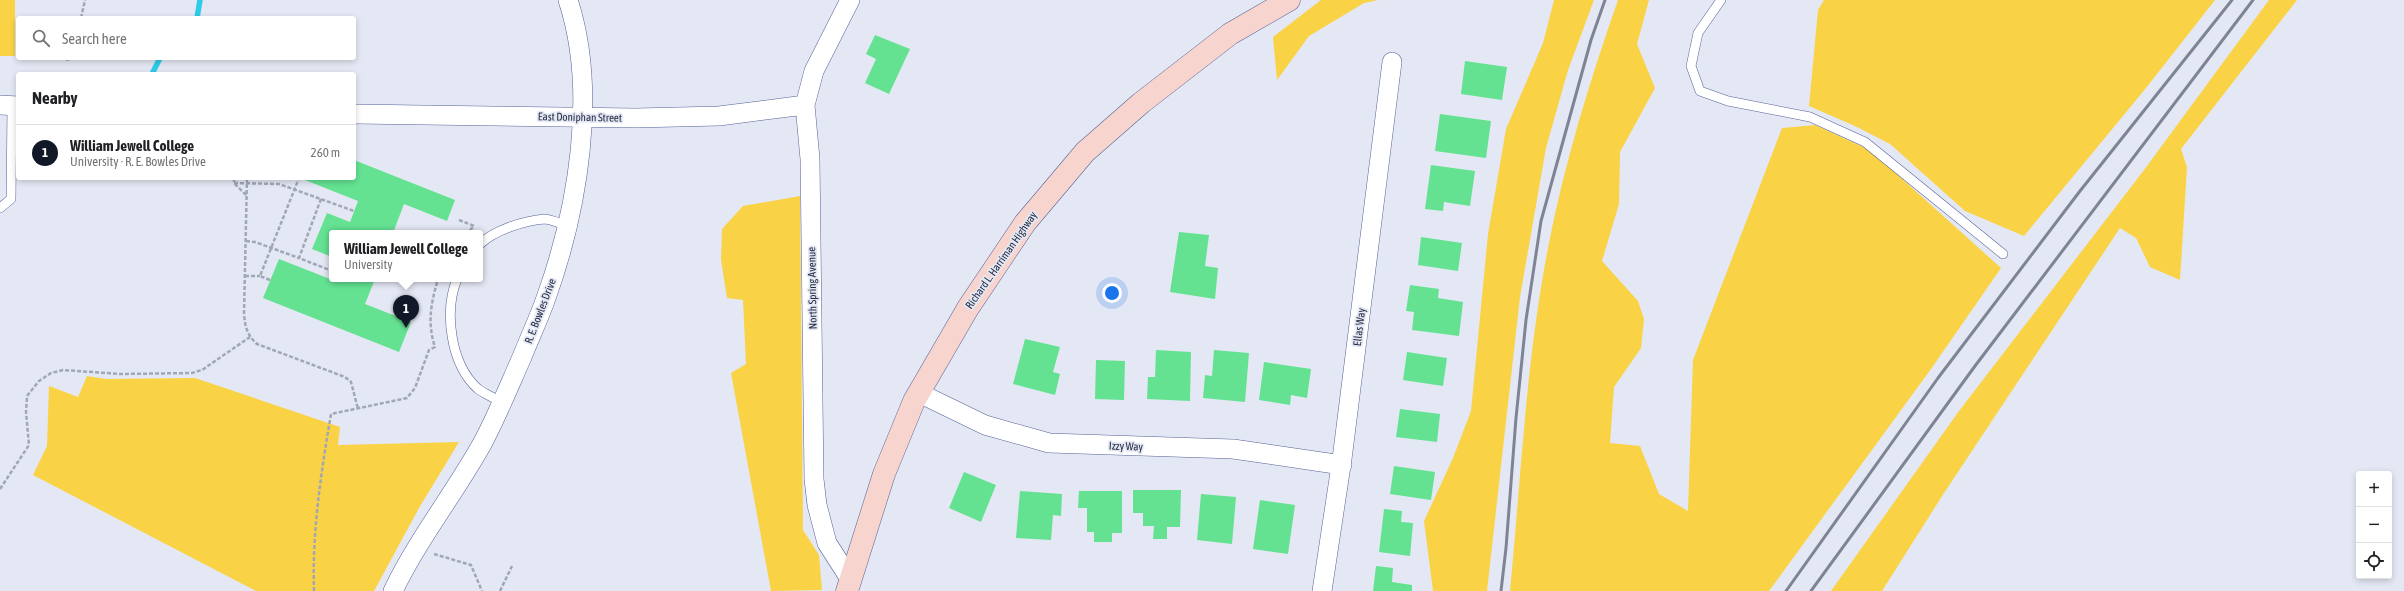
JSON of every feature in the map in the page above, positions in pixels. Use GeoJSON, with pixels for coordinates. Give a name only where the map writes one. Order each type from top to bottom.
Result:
{"type":"FeatureCollection","features":[{"type":"Feature","properties":{"kind":"main road","name":"Richard L. Harriman Highway"},"geometry":{"type":"LineString","coordinates":[[849,585],[884,474],[919,393],[968,308],[1025,223],[1085,152],[1141,103],[1230,34],[1289,0]]}},
{"type":"Feature","properties":{"kind":"street","name":"R. E. Bowles Drive"},"geometry":{"type":"LineString","coordinates":[[393,591],[405,567],[482,443],[502,403],[546,298],[568,226],[575,186],[582,117],[578,40],[568,0]]}},
{"type":"Feature","properties":{"kind":"street","name":"North Spring Avenue"},"geometry":{"type":"LineString","coordinates":[[849,585],[827,543],[817,505],[814,479],[810,159],[805,105],[814,71],[850,0]]}},
{"type":"Feature","properties":{"kind":"street","name":"Ellas Way"},"geometry":{"type":"LineString","coordinates":[[1322,591],[1342,465],[1392,62]]}},
{"type":"Feature","properties":{"kind":"street","name":"East Doniphan Street"},"geometry":{"type":"LineString","coordinates":[[356,114],[582,117],[719,116],[805,105]]}},
{"type":"Feature","properties":{"kind":"street","name":"Izzy Way"},"geometry":{"type":"LineString","coordinates":[[919,393],[985,425],[1049,443],[1233,449],[1342,465]]}},
{"type":"Feature","properties":{"kind":"lane"},"geometry":{"type":"LineString","coordinates":[[1721,0],[1698,34],[1691,66],[1700,91],[1728,102],[1810,117],[1865,142],[2003,254]]}},
{"type":"Feature","properties":{"kind":"lane"},"geometry":{"type":"LineString","coordinates":[[0,208],[11,199],[10,106]]}},
{"type":"Feature","properties":{"kind":"lane"},"geometry":{"type":"LineString","coordinates":[[483,241],[488,236],[522,224],[545,219],[568,226]]}},
{"type":"Feature","properties":{"kind":"lane"},"geometry":{"type":"LineString","coordinates":[[456,282],[452,293],[452,333],[460,363],[478,389],[502,403]]}},
{"type":"Feature","properties":{"kind":"path"},"geometry":{"type":"LineString","coordinates":[[81,16],[85,0]]}},
{"type":"Feature","properties":{"kind":"path"},"geometry":{"type":"LineString","coordinates":[[260,276],[297,180]]}},
{"type":"Feature","properties":{"kind":"path"},"geometry":{"type":"LineString","coordinates":[[234,183],[279,184],[354,211]]}},
{"type":"Feature","properties":{"kind":"path"},"geometry":{"type":"LineString","coordinates":[[234,183],[247,196]]}},
{"type":"Feature","properties":{"kind":"path"},"geometry":{"type":"LineString","coordinates":[[247,183],[245,327],[250,337],[257,344],[344,377],[351,382],[358,408]]}},
{"type":"Feature","properties":{"kind":"path"},"geometry":{"type":"LineString","coordinates":[[300,258],[321,199]]}},
{"type":"Feature","properties":{"kind":"path"},"geometry":{"type":"LineString","coordinates":[[459,220],[474,226],[470,230]]}},
{"type":"Feature","properties":{"kind":"path"},"geometry":{"type":"LineString","coordinates":[[246,241],[255,242],[329,269]]}},
{"type":"Feature","properties":{"kind":"path"},"geometry":{"type":"LineString","coordinates":[[245,276],[260,276],[270,280]]}},
{"type":"Feature","properties":{"kind":"path"},"geometry":{"type":"LineString","coordinates":[[314,591],[312,555],[315,517],[331,414],[407,398],[415,388],[429,350],[436,348],[431,333],[430,315],[437,282]]}},
{"type":"Feature","properties":{"kind":"path"},"geometry":{"type":"LineString","coordinates":[[0,489],[29,445],[26,412],[27,396],[39,381],[51,373],[63,370],[120,374],[192,373],[202,370],[250,337]]}},
{"type":"Feature","properties":{"kind":"path"},"geometry":{"type":"LineString","coordinates":[[428,555],[438,554],[471,565],[482,591]]}},
{"type":"Feature","properties":{"kind":"path"},"geometry":{"type":"LineString","coordinates":[[500,591],[512,566]]}},
{"type":"Feature","properties":{"kind":"shaded area"},"geometry":{"type":"Polygon","coordinates":[[[0,0],[15,0],[15,56],[0,56],[0,0]]]}},
{"type":"Feature","properties":{"kind":"shaded area"},"geometry":{"type":"Polygon","coordinates":[[[1321,0],[1378,0],[1364,3],[1309,36],[1277,80],[1273,37],[1321,0]]]}},
{"type":"Feature","properties":{"kind":"shaded area"},"geometry":{"type":"Polygon","coordinates":[[[1554,0],[1594,0],[1568,70],[1546,148],[1520,297],[1487,591],[1433,591],[1424,521],[1453,458],[1471,411],[1488,234],[1506,129],[1543,43],[1554,0]]]}},
{"type":"Feature","properties":{"kind":"shaded area"},"geometry":{"type":"Polygon","coordinates":[[[1618,0],[1649,0],[1637,44],[1655,88],[1620,152],[1619,204],[1602,261],[1638,301],[1644,319],[1641,348],[1614,387],[1610,443],[1640,446],[1659,494],[1688,511],[1693,360],[1782,128],[1815,125],[1870,150],[2001,268],[1931,369],[1769,591],[1510,591],[1529,376],[1534,333],[1548,248],[1554,217],[1578,122],[1618,0]]]}},
{"type":"Feature","properties":{"kind":"shaded area"},"geometry":{"type":"Polygon","coordinates":[[[1824,0],[2215,0],[2146,88],[2024,236],[1965,211],[1890,144],[1857,127],[1809,106],[1818,10],[1824,0]]]}},
{"type":"Feature","properties":{"kind":"shaded area"},"geometry":{"type":"Polygon","coordinates":[[[2269,0],[2297,0],[2181,149],[2187,167],[2180,280],[2150,267],[2136,238],[2120,228],[1944,493],[1882,591],[1831,591],[1959,411],[2144,170],[2269,0]]]}},
{"type":"Feature","properties":{"kind":"shaded area"},"geometry":{"type":"Polygon","coordinates":[[[800,196],[803,530],[819,555],[822,590],[771,591],[731,373],[746,364],[743,300],[727,298],[721,260],[722,229],[743,206],[800,196]]]}},
{"type":"Feature","properties":{"kind":"shaded area"},"geometry":{"type":"Polygon","coordinates":[[[87,376],[106,379],[195,378],[340,427],[338,445],[459,442],[419,508],[374,591],[256,591],[33,475],[47,446],[49,386],[78,397],[87,376]]]}},
{"type":"Feature","properties":{"kind":"building"},"geometry":{"type":"Polygon","coordinates":[[[875,35],[910,49],[889,94],[865,83],[876,59],[866,54],[875,35]]]}},
{"type":"Feature","properties":{"kind":"building"},"geometry":{"type":"Polygon","coordinates":[[[1465,61],[1507,67],[1502,100],[1461,94],[1465,61]]]}},
{"type":"Feature","properties":{"kind":"building"},"geometry":{"type":"Polygon","coordinates":[[[1440,114],[1491,121],[1486,158],[1435,151],[1440,114]]]}},
{"type":"Feature","properties":{"kind":"building"},"geometry":{"type":"Polygon","coordinates":[[[356,161],[455,200],[447,221],[404,204],[394,230],[329,230],[329,256],[312,249],[327,213],[350,222],[358,201],[305,180],[356,180],[356,161]]]}},
{"type":"Feature","properties":{"kind":"building"},"geometry":{"type":"Polygon","coordinates":[[[1431,165],[1475,171],[1470,206],[1444,202],[1443,211],[1425,209],[1431,165]]]}},
{"type":"Feature","properties":{"kind":"building"},"geometry":{"type":"Polygon","coordinates":[[[1179,232],[1209,235],[1205,266],[1218,268],[1215,299],[1170,292],[1179,232]]]}},
{"type":"Feature","properties":{"kind":"building"},"geometry":{"type":"Polygon","coordinates":[[[1421,237],[1462,243],[1458,271],[1418,265],[1421,237]]]}},
{"type":"Feature","properties":{"kind":"building"},"geometry":{"type":"Polygon","coordinates":[[[279,259],[329,279],[329,282],[374,282],[365,304],[411,322],[399,352],[263,298],[279,259]]]}},
{"type":"Feature","properties":{"kind":"building"},"geometry":{"type":"Polygon","coordinates":[[[1410,285],[1439,289],[1438,298],[1463,302],[1459,336],[1412,330],[1414,312],[1406,311],[1410,285]]]}},
{"type":"Feature","properties":{"kind":"building"},"geometry":{"type":"Polygon","coordinates":[[[1025,339],[1060,347],[1053,372],[1060,374],[1055,395],[1013,384],[1025,339]]]}},
{"type":"Feature","properties":{"kind":"building"},"geometry":{"type":"Polygon","coordinates":[[[1156,350],[1191,352],[1190,401],[1147,399],[1148,377],[1155,377],[1156,350]]]}},
{"type":"Feature","properties":{"kind":"building"},"geometry":{"type":"Polygon","coordinates":[[[1214,350],[1249,353],[1245,402],[1203,398],[1205,375],[1212,376],[1214,350]]]}},
{"type":"Feature","properties":{"kind":"building"},"geometry":{"type":"Polygon","coordinates":[[[1407,352],[1447,358],[1443,386],[1403,380],[1407,352]]]}},
{"type":"Feature","properties":{"kind":"building"},"geometry":{"type":"Polygon","coordinates":[[[1096,360],[1125,361],[1124,400],[1095,399],[1096,360]]]}},
{"type":"Feature","properties":{"kind":"building"},"geometry":{"type":"Polygon","coordinates":[[[1264,362],[1311,369],[1307,398],[1291,395],[1290,405],[1259,400],[1264,362]]]}},
{"type":"Feature","properties":{"kind":"building"},"geometry":{"type":"Polygon","coordinates":[[[1400,409],[1440,414],[1437,442],[1396,437],[1400,409]]]}},
{"type":"Feature","properties":{"kind":"building"},"geometry":{"type":"Polygon","coordinates":[[[1394,466],[1435,472],[1431,500],[1390,494],[1394,466]]]}},
{"type":"Feature","properties":{"kind":"building"},"geometry":{"type":"Polygon","coordinates":[[[964,472],[996,485],[981,522],[949,508],[964,472]]]}},
{"type":"Feature","properties":{"kind":"building"},"geometry":{"type":"Polygon","coordinates":[[[1133,490],[1181,490],[1180,527],[1167,527],[1167,539],[1153,539],[1154,526],[1143,526],[1143,513],[1133,513],[1133,490]]]}},
{"type":"Feature","properties":{"kind":"building"},"geometry":{"type":"Polygon","coordinates":[[[1020,491],[1062,494],[1061,516],[1053,515],[1051,540],[1016,538],[1020,491]]]}},
{"type":"Feature","properties":{"kind":"building"},"geometry":{"type":"Polygon","coordinates":[[[1079,491],[1122,491],[1122,533],[1112,533],[1112,542],[1094,542],[1094,532],[1087,532],[1087,508],[1078,508],[1079,491]]]}},
{"type":"Feature","properties":{"kind":"building"},"geometry":{"type":"Polygon","coordinates":[[[1201,494],[1236,497],[1232,544],[1197,540],[1201,494]]]}},
{"type":"Feature","properties":{"kind":"building"},"geometry":{"type":"Polygon","coordinates":[[[1260,500],[1295,505],[1288,554],[1253,549],[1260,500]]]}},
{"type":"Feature","properties":{"kind":"building"},"geometry":{"type":"Polygon","coordinates":[[[1384,509],[1402,511],[1401,522],[1413,523],[1410,556],[1379,552],[1384,509]]]}},
{"type":"Feature","properties":{"kind":"building"},"geometry":{"type":"Polygon","coordinates":[[[1376,566],[1393,568],[1392,582],[1412,585],[1412,591],[1373,591],[1376,566]]]}},
{"type":"Feature","properties":{"kind":"waterway"},"geometry":{"type":"LineString","coordinates":[[197,16],[200,0]]}},
{"type":"Feature","properties":{"kind":"waterway"},"geometry":{"type":"LineString","coordinates":[[153,72],[159,60]]}},
{"type":"Feature","properties":{"kind":"railway"},"geometry":{"type":"LineString","coordinates":[[1501,591],[1526,320],[1541,221],[1591,40],[1605,0]]}},
{"type":"Feature","properties":{"kind":"railway"},"geometry":{"type":"LineString","coordinates":[[1786,591],[1938,378],[2080,191],[2232,0]]}},
{"type":"Feature","properties":{"kind":"railway"},"geometry":{"type":"LineString","coordinates":[[1811,591],[1975,366],[2253,0]]}},
{"type":"Feature","properties":{"kind":"place","name":"William Jewell College"},"geometry":{"type":"Point","coordinates":[406,328]}}]}
